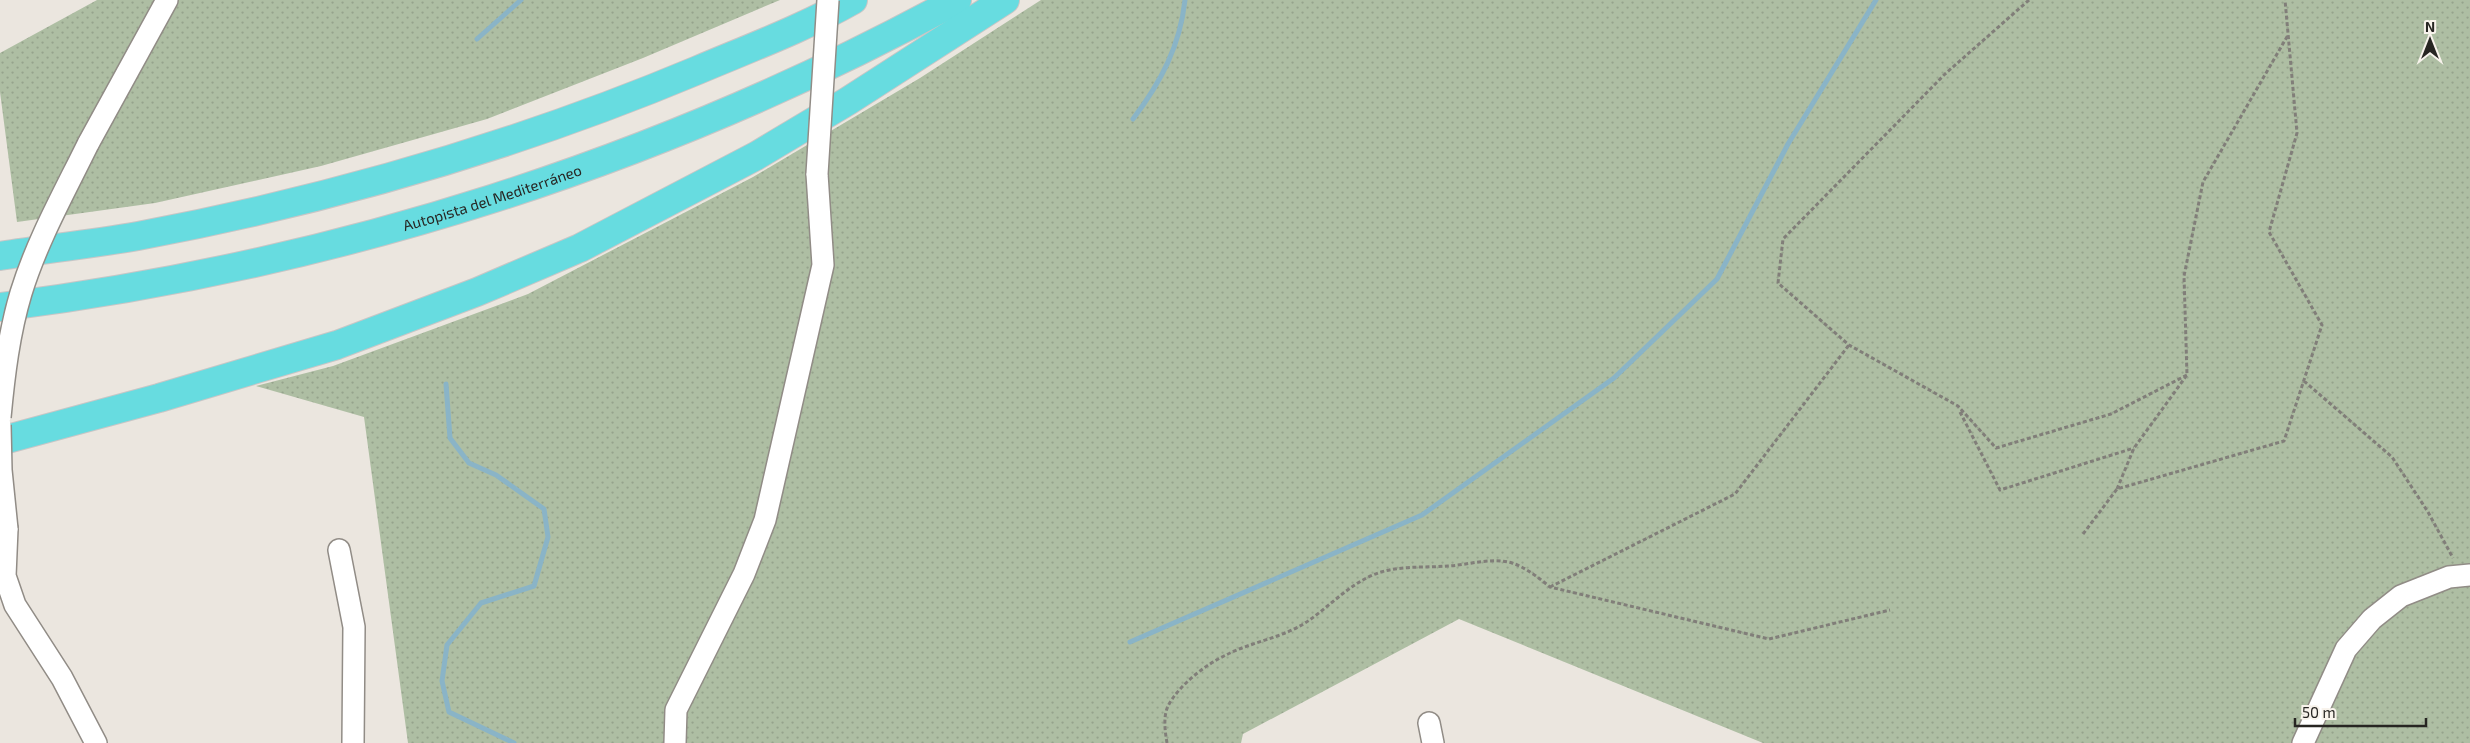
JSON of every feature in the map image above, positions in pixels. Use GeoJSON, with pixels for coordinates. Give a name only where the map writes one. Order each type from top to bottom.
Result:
{"type":"FeatureCollection","features":[{"type":"Feature","properties":{"kind":"highway"},"geometry":{"type":"LineString","coordinates":[[0,256],[137,236],[237,215],[330,193],[493,146],[638,95],[789,32],[853,0]]}},
{"type":"Feature","properties":{"kind":"highway","name":"Autopista del Mediterráneo"},"geometry":{"type":"LineString","coordinates":[[0,307],[126,288],[256,262],[360,238],[526,189],[685,130],[800,80],[957,0]]}},
{"type":"Feature","properties":{"kind":"highway"},"geometry":{"type":"LineString","coordinates":[[0,441],[159,398],[337,345],[468,296],[580,248],[756,156],[848,101],[1005,0]]}},
{"type":"Feature","properties":{"kind":"street"},"geometry":{"type":"LineString","coordinates":[[0,417],[6,357],[21,294],[39,244],[88,144],[167,0]]}},
{"type":"Feature","properties":{"kind":"street"},"geometry":{"type":"LineString","coordinates":[[675,743],[676,710],[744,574],[765,520],[823,264],[817,174],[828,0]]}},
{"type":"Feature","properties":{"kind":"street"},"geometry":{"type":"LineString","coordinates":[[0,425],[1,470],[6,529],[5,576],[15,605],[62,678],[96,743]]}},
{"type":"Feature","properties":{"kind":"street"},"geometry":{"type":"LineString","coordinates":[[339,550],[354,627],[353,743]]}},
{"type":"Feature","properties":{"kind":"street"},"geometry":{"type":"LineString","coordinates":[[2303,743],[2346,649],[2372,618],[2401,596],[2449,577],[2466,575]]}},
{"type":"Feature","properties":{"kind":"path"},"geometry":{"type":"LineString","coordinates":[[2030,0],[1945,74],[1783,239],[1778,283],[1849,345],[1958,406],[1996,448],[2111,414],[2187,375]]}},
{"type":"Feature","properties":{"kind":"path"},"geometry":{"type":"LineString","coordinates":[[2117,489],[2284,441],[2322,325],[2269,232],[2297,133],[2285,0]]}},
{"type":"Feature","properties":{"kind":"path"},"geometry":{"type":"LineString","coordinates":[[2083,534],[2117,489],[2134,448],[2187,375],[2184,276],[2203,182],[2288,35]]}},
{"type":"Feature","properties":{"kind":"path"},"geometry":{"type":"LineString","coordinates":[[1550,587],[1735,494],[1849,345]]}},
{"type":"Feature","properties":{"kind":"path"},"geometry":{"type":"LineString","coordinates":[[2304,381],[2392,457],[2466,575]]}},
{"type":"Feature","properties":{"kind":"path"},"geometry":{"type":"LineString","coordinates":[[1958,406],[2000,490],[2134,448]]}},
{"type":"Feature","properties":{"kind":"path"},"geometry":{"type":"LineString","coordinates":[[1167,743],[1164,727],[1168,707],[1195,676],[1227,654],[1273,638],[1305,623],[1348,589],[1374,575],[1408,567],[1448,566],[1485,561],[1512,563],[1538,577],[1550,587],[1769,639],[1890,610]]}},
{"type":"Feature","properties":{"kind":"green space"},"geometry":{"type":"Polygon","coordinates":[[[97,0],[780,0],[643,58],[487,119],[321,166],[155,203],[17,222],[0,92],[0,53],[97,0]]]}},
{"type":"Feature","properties":{"kind":"green space"},"geometry":{"type":"Polygon","coordinates":[[[1041,0],[2470,0],[2470,743],[1763,743],[1459,619],[1243,734],[1241,743],[408,743],[364,417],[256,386],[333,366],[528,294],[753,177],[920,78],[1041,0]]]}},
{"type":"Feature","properties":{"kind":"waterway"},"geometry":{"type":"LineString","coordinates":[[477,39],[521,0]]}},
{"type":"Feature","properties":{"kind":"waterway"},"geometry":{"type":"LineString","coordinates":[[1133,119],[1168,63],[1179,33],[1185,0]]}},
{"type":"Feature","properties":{"kind":"waterway"},"geometry":{"type":"LineString","coordinates":[[1130,642],[1422,515],[1614,378],[1717,279],[1788,144],[1876,0]]}},
{"type":"Feature","properties":{"kind":"waterway"},"geometry":{"type":"LineString","coordinates":[[446,384],[450,438],[469,463],[496,475],[544,509],[548,537],[534,586],[481,603],[447,645],[442,681],[449,712],[514,743]]}}]}
